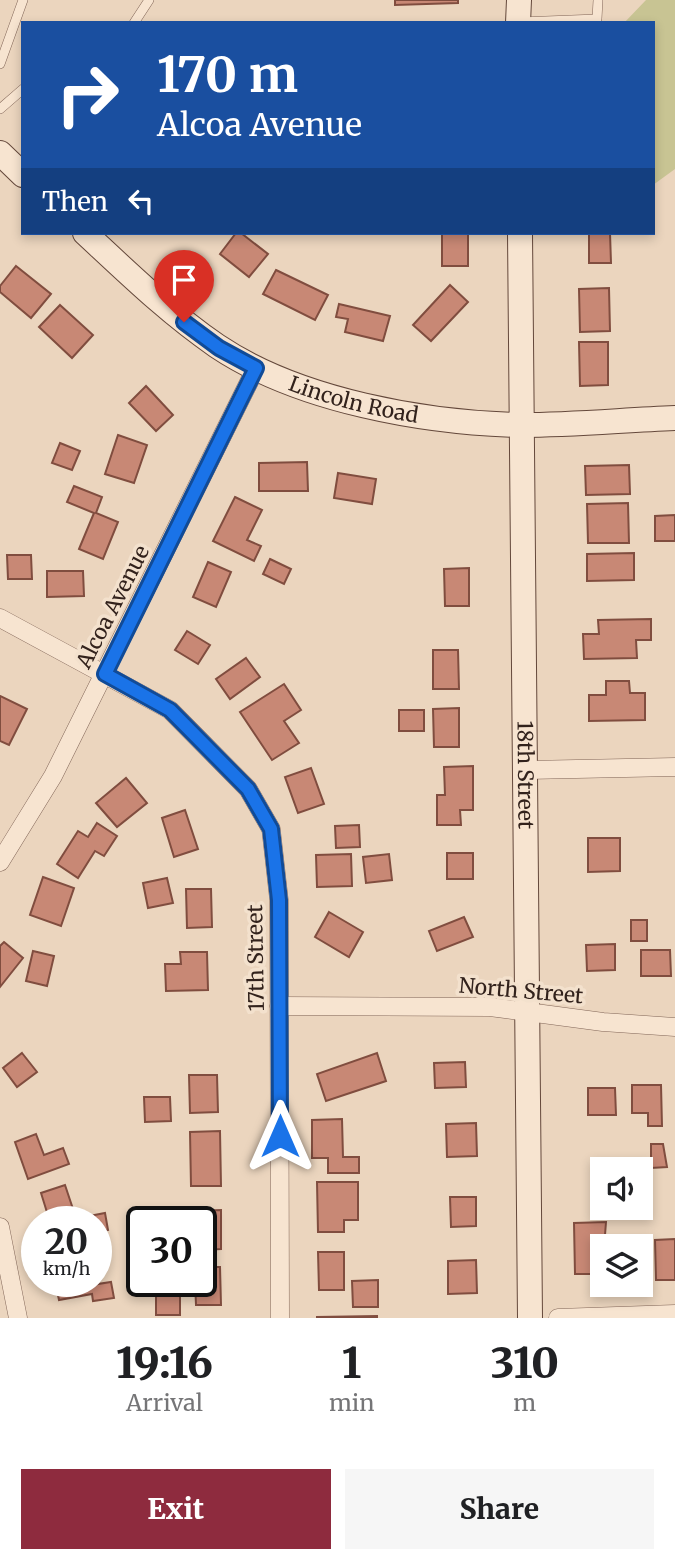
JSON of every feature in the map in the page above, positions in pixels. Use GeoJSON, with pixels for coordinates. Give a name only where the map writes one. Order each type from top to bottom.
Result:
{"type":"FeatureCollection","features":[{"type":"Feature","properties":{"kind":"street"},"geometry":{"type":"LineString","coordinates":[[519,0],[519,21]]}},
{"type":"Feature","properties":{"kind":"street"},"geometry":{"type":"LineString","coordinates":[[0,153],[21,173]]}},
{"type":"Feature","properties":{"kind":"street","name":"Lincoln Road"},"geometry":{"type":"LineString","coordinates":[[87,235],[166,309],[219,348],[303,390],[384,409],[521,425],[675,418]]}},
{"type":"Feature","properties":{"kind":"street","name":"18th Street"},"geometry":{"type":"LineString","coordinates":[[520,235],[530,1318]]}},
{"type":"Feature","properties":{"kind":"street","name":"Alcoa Avenue"},"geometry":{"type":"LineString","coordinates":[[0,862],[52,776],[105,674],[256,368]]}},
{"type":"Feature","properties":{"kind":"street","name":"17th Street"},"geometry":{"type":"LineString","coordinates":[[0,618],[170,710],[248,789],[271,829],[279,900],[280,1318]]}},
{"type":"Feature","properties":{"kind":"street"},"geometry":{"type":"LineString","coordinates":[[527,770],[675,767]]}},
{"type":"Feature","properties":{"kind":"street","name":"North Street"},"geometry":{"type":"LineString","coordinates":[[279,1006],[490,1007],[675,1027]]}},
{"type":"Feature","properties":{"kind":"street"},"geometry":{"type":"LineString","coordinates":[[0,1227],[18,1318]]}},
{"type":"Feature","properties":{"kind":"street"},"geometry":{"type":"LineString","coordinates":[[558,1318],[675,1314]]}},
{"type":"Feature","properties":{"kind":"lane"},"geometry":{"type":"LineString","coordinates":[[0,64],[23,0]]}},
{"type":"Feature","properties":{"kind":"lane"},"geometry":{"type":"LineString","coordinates":[[135,21],[149,0]]}},
{"type":"Feature","properties":{"kind":"lane"},"geometry":{"type":"LineString","coordinates":[[545,21],[597,19],[598,0]]}},
{"type":"Feature","properties":{"kind":"lane"},"geometry":{"type":"LineString","coordinates":[[0,109],[21,91]]}},
{"type":"Feature","properties":{"kind":"shaded area"},"geometry":{"type":"Polygon","coordinates":[[[646,0],[675,0],[675,169],[655,184],[655,21],[626,21],[646,0]]]}},
{"type":"Feature","properties":{"kind":"building"},"geometry":{"type":"Polygon","coordinates":[[[395,0],[458,0],[458,3],[395,5],[395,0]]]}},
{"type":"Feature","properties":{"kind":"building"},"geometry":{"type":"Polygon","coordinates":[[[234,235],[244,235],[268,254],[249,277],[220,254],[234,235]]]}},
{"type":"Feature","properties":{"kind":"building"},"geometry":{"type":"Polygon","coordinates":[[[442,235],[468,235],[468,266],[442,266],[442,235]]]}},
{"type":"Feature","properties":{"kind":"building"},"geometry":{"type":"Polygon","coordinates":[[[589,235],[610,235],[611,263],[589,263],[589,235]]]}},
{"type":"Feature","properties":{"kind":"building"},"geometry":{"type":"Polygon","coordinates":[[[16,266],[51,294],[31,318],[0,292],[0,286],[16,266]]]}},
{"type":"Feature","properties":{"kind":"building"},"geometry":{"type":"Polygon","coordinates":[[[276,270],[328,295],[315,320],[263,294],[276,270]]]}},
{"type":"Feature","properties":{"kind":"building"},"geometry":{"type":"Polygon","coordinates":[[[450,285],[468,302],[431,341],[413,325],[450,285]]]}},
{"type":"Feature","properties":{"kind":"building"},"geometry":{"type":"Polygon","coordinates":[[[609,288],[610,331],[580,332],[579,289],[609,288]]]}},
{"type":"Feature","properties":{"kind":"building"},"geometry":{"type":"Polygon","coordinates":[[[339,304],[390,316],[383,341],[345,332],[348,319],[336,317],[339,304]]]}},
{"type":"Feature","properties":{"kind":"building"},"geometry":{"type":"Polygon","coordinates":[[[60,305],[93,335],[72,358],[39,327],[60,305]]]}},
{"type":"Feature","properties":{"kind":"building"},"geometry":{"type":"Polygon","coordinates":[[[579,342],[608,342],[608,385],[580,386],[579,342]]]}},
{"type":"Feature","properties":{"kind":"building"},"geometry":{"type":"Polygon","coordinates":[[[146,386],[173,415],[156,431],[129,403],[146,386]]]}},
{"type":"Feature","properties":{"kind":"building"},"geometry":{"type":"Polygon","coordinates":[[[118,435],[147,445],[134,483],[105,474],[118,435]]]}},
{"type":"Feature","properties":{"kind":"building"},"geometry":{"type":"Polygon","coordinates":[[[60,443],[80,451],[72,470],[52,463],[60,443]]]}},
{"type":"Feature","properties":{"kind":"building"},"geometry":{"type":"Polygon","coordinates":[[[307,462],[308,491],[259,491],[259,463],[307,462]]]}},
{"type":"Feature","properties":{"kind":"building"},"geometry":{"type":"Polygon","coordinates":[[[629,465],[630,494],[586,495],[585,466],[629,465]]]}},
{"type":"Feature","properties":{"kind":"building"},"geometry":{"type":"Polygon","coordinates":[[[338,473],[376,479],[372,504],[334,498],[338,473]]]}},
{"type":"Feature","properties":{"kind":"building"},"geometry":{"type":"Polygon","coordinates":[[[74,486],[102,497],[96,513],[118,522],[103,559],[79,549],[94,513],[67,502],[74,486]]]}},
{"type":"Feature","properties":{"kind":"building"},"geometry":{"type":"Polygon","coordinates":[[[235,497],[262,510],[247,540],[261,546],[254,561],[213,541],[235,497]]]}},
{"type":"Feature","properties":{"kind":"building"},"geometry":{"type":"Polygon","coordinates":[[[628,503],[629,543],[588,543],[587,504],[628,503]]]}},
{"type":"Feature","properties":{"kind":"building"},"geometry":{"type":"Polygon","coordinates":[[[675,515],[675,541],[655,541],[655,516],[675,515]]]}},
{"type":"Feature","properties":{"kind":"building"},"geometry":{"type":"Polygon","coordinates":[[[634,553],[634,580],[587,581],[587,554],[634,553]]]}},
{"type":"Feature","properties":{"kind":"building"},"geometry":{"type":"Polygon","coordinates":[[[7,555],[31,555],[32,579],[8,579],[7,555]]]}},
{"type":"Feature","properties":{"kind":"building"},"geometry":{"type":"Polygon","coordinates":[[[270,559],[291,569],[284,584],[263,574],[270,559]]]}},
{"type":"Feature","properties":{"kind":"building"},"geometry":{"type":"Polygon","coordinates":[[[208,562],[231,572],[216,607],[193,597],[208,562]]]}},
{"type":"Feature","properties":{"kind":"building"},"geometry":{"type":"Polygon","coordinates":[[[469,568],[469,606],[445,606],[444,569],[469,568]]]}},
{"type":"Feature","properties":{"kind":"building"},"geometry":{"type":"Polygon","coordinates":[[[47,571],[83,571],[84,596],[47,597],[47,571]]]}},
{"type":"Feature","properties":{"kind":"building"},"geometry":{"type":"Polygon","coordinates":[[[651,619],[651,640],[636,640],[637,658],[584,659],[583,634],[599,634],[598,620],[651,619]]]}},
{"type":"Feature","properties":{"kind":"building"},"geometry":{"type":"Polygon","coordinates":[[[187,631],[210,645],[198,664],[175,650],[187,631]]]}},
{"type":"Feature","properties":{"kind":"building"},"geometry":{"type":"Polygon","coordinates":[[[433,650],[458,650],[459,689],[433,689],[433,650]]]}},
{"type":"Feature","properties":{"kind":"building"},"geometry":{"type":"Polygon","coordinates":[[[246,658],[260,677],[230,699],[216,679],[246,658]]]}},
{"type":"Feature","properties":{"kind":"building"},"geometry":{"type":"Polygon","coordinates":[[[606,681],[629,681],[630,693],[645,693],[645,720],[589,721],[589,695],[606,695],[606,681]]]}},
{"type":"Feature","properties":{"kind":"building"},"geometry":{"type":"Polygon","coordinates":[[[284,684],[301,710],[284,721],[299,743],[272,760],[240,712],[284,684]]]}},
{"type":"Feature","properties":{"kind":"building"},"geometry":{"type":"Polygon","coordinates":[[[0,696],[27,709],[9,745],[0,741],[0,696]]]}},
{"type":"Feature","properties":{"kind":"building"},"geometry":{"type":"Polygon","coordinates":[[[459,708],[459,747],[434,747],[433,709],[459,708]]]}},
{"type":"Feature","properties":{"kind":"building"},"geometry":{"type":"Polygon","coordinates":[[[399,710],[424,710],[424,731],[399,731],[399,710]]]}},
{"type":"Feature","properties":{"kind":"building"},"geometry":{"type":"Polygon","coordinates":[[[473,766],[473,810],[460,810],[461,825],[437,825],[437,795],[445,795],[444,767],[473,766]]]}},
{"type":"Feature","properties":{"kind":"building"},"geometry":{"type":"Polygon","coordinates":[[[311,768],[324,804],[298,813],[285,777],[311,768]]]}},
{"type":"Feature","properties":{"kind":"building"},"geometry":{"type":"Polygon","coordinates":[[[126,778],[147,803],[117,827],[96,803],[126,778]]]}},
{"type":"Feature","properties":{"kind":"building"},"geometry":{"type":"Polygon","coordinates":[[[185,810],[198,849],[174,857],[162,818],[185,810]]]}},
{"type":"Feature","properties":{"kind":"building"},"geometry":{"type":"Polygon","coordinates":[[[97,823],[117,836],[104,856],[95,851],[78,878],[57,864],[78,831],[88,837],[97,823]]]}},
{"type":"Feature","properties":{"kind":"building"},"geometry":{"type":"Polygon","coordinates":[[[359,825],[360,847],[336,848],[335,826],[359,825]]]}},
{"type":"Feature","properties":{"kind":"building"},"geometry":{"type":"Polygon","coordinates":[[[588,838],[620,838],[620,871],[588,872],[588,838]]]}},
{"type":"Feature","properties":{"kind":"building"},"geometry":{"type":"Polygon","coordinates":[[[447,853],[473,853],[473,879],[447,879],[447,853]]]}},
{"type":"Feature","properties":{"kind":"building"},"geometry":{"type":"Polygon","coordinates":[[[351,854],[352,886],[317,887],[316,855],[351,854]]]}},
{"type":"Feature","properties":{"kind":"building"},"geometry":{"type":"Polygon","coordinates":[[[389,854],[392,880],[366,883],[363,857],[389,854]]]}},
{"type":"Feature","properties":{"kind":"building"},"geometry":{"type":"Polygon","coordinates":[[[43,877],[74,888],[61,926],[30,915],[43,877]]]}},
{"type":"Feature","properties":{"kind":"building"},"geometry":{"type":"Polygon","coordinates":[[[167,878],[173,903],[148,908],[143,883],[167,878]]]}},
{"type":"Feature","properties":{"kind":"building"},"geometry":{"type":"Polygon","coordinates":[[[186,889],[211,889],[212,927],[187,928],[186,889]]]}},
{"type":"Feature","properties":{"kind":"building"},"geometry":{"type":"Polygon","coordinates":[[[329,912],[363,932],[349,957],[315,937],[329,912]]]}},
{"type":"Feature","properties":{"kind":"building"},"geometry":{"type":"Polygon","coordinates":[[[464,917],[473,937],[437,951],[429,931],[464,917]]]}},
{"type":"Feature","properties":{"kind":"building"},"geometry":{"type":"Polygon","coordinates":[[[631,920],[647,920],[647,941],[631,941],[631,920]]]}},
{"type":"Feature","properties":{"kind":"building"},"geometry":{"type":"Polygon","coordinates":[[[4,942],[23,958],[0,987],[0,946],[4,942]]]}},
{"type":"Feature","properties":{"kind":"building"},"geometry":{"type":"Polygon","coordinates":[[[615,944],[615,970],[587,971],[586,945],[615,944]]]}},
{"type":"Feature","properties":{"kind":"building"},"geometry":{"type":"Polygon","coordinates":[[[641,950],[670,950],[671,976],[641,976],[641,950]]]}},
{"type":"Feature","properties":{"kind":"building"},"geometry":{"type":"Polygon","coordinates":[[[33,951],[54,956],[47,986],[26,981],[33,951]]]}},
{"type":"Feature","properties":{"kind":"building"},"geometry":{"type":"Polygon","coordinates":[[[180,952],[207,952],[208,990],[166,991],[165,964],[181,964],[180,952]]]}},
{"type":"Feature","properties":{"kind":"building"},"geometry":{"type":"Polygon","coordinates":[[[22,1053],[37,1072],[17,1087],[3,1068],[22,1053]]]}},
{"type":"Feature","properties":{"kind":"building"},"geometry":{"type":"Polygon","coordinates":[[[377,1053],[386,1081],[326,1101],[317,1074],[377,1053]]]}},
{"type":"Feature","properties":{"kind":"building"},"geometry":{"type":"Polygon","coordinates":[[[465,1062],[466,1087],[435,1088],[434,1063],[465,1062]]]}},
{"type":"Feature","properties":{"kind":"building"},"geometry":{"type":"Polygon","coordinates":[[[189,1075],[217,1075],[218,1112],[190,1113],[189,1075]]]}},
{"type":"Feature","properties":{"kind":"building"},"geometry":{"type":"Polygon","coordinates":[[[632,1085],[661,1085],[662,1126],[648,1126],[648,1113],[632,1113],[632,1085]]]}},
{"type":"Feature","properties":{"kind":"building"},"geometry":{"type":"Polygon","coordinates":[[[588,1088],[615,1088],[616,1115],[588,1115],[588,1088]]]}},
{"type":"Feature","properties":{"kind":"building"},"geometry":{"type":"Polygon","coordinates":[[[144,1097],[170,1097],[171,1121],[145,1122],[144,1097]]]}},
{"type":"Feature","properties":{"kind":"building"},"geometry":{"type":"Polygon","coordinates":[[[342,1119],[343,1157],[359,1157],[359,1173],[328,1173],[328,1158],[312,1158],[312,1120],[342,1119]]]}},
{"type":"Feature","properties":{"kind":"building"},"geometry":{"type":"Polygon","coordinates":[[[476,1123],[477,1156],[447,1157],[446,1124],[476,1123]]]}},
{"type":"Feature","properties":{"kind":"building"},"geometry":{"type":"Polygon","coordinates":[[[220,1131],[221,1186],[191,1186],[190,1132],[220,1131]]]}},
{"type":"Feature","properties":{"kind":"building"},"geometry":{"type":"Polygon","coordinates":[[[36,1134],[44,1155],[63,1148],[69,1164],[28,1179],[15,1142],[36,1134]]]}},
{"type":"Feature","properties":{"kind":"building"},"geometry":{"type":"Polygon","coordinates":[[[651,1144],[663,1144],[667,1167],[653,1168],[651,1144]]]}},
{"type":"Feature","properties":{"kind":"building"},"geometry":{"type":"Polygon","coordinates":[[[317,1182],[358,1182],[358,1220],[344,1220],[344,1232],[318,1232],[317,1182]]]}},
{"type":"Feature","properties":{"kind":"building"},"geometry":{"type":"Polygon","coordinates":[[[65,1185],[72,1206],[45,1206],[41,1193],[65,1185]]]}},
{"type":"Feature","properties":{"kind":"building"},"geometry":{"type":"Polygon","coordinates":[[[450,1197],[476,1197],[476,1226],[451,1227],[450,1197]]]}},
{"type":"Feature","properties":{"kind":"building"},"geometry":{"type":"Polygon","coordinates":[[[217,1210],[221,1210],[221,1249],[217,1249],[217,1210]]]}},
{"type":"Feature","properties":{"kind":"building"},"geometry":{"type":"Polygon","coordinates":[[[606,1222],[605,1234],[590,1234],[590,1274],[575,1274],[574,1223],[606,1222]]]}},
{"type":"Feature","properties":{"kind":"building"},"geometry":{"type":"Polygon","coordinates":[[[675,1239],[675,1280],[656,1280],[655,1240],[675,1239]]]}},
{"type":"Feature","properties":{"kind":"building"},"geometry":{"type":"Polygon","coordinates":[[[318,1252],[344,1252],[344,1290],[319,1290],[318,1252]]]}},
{"type":"Feature","properties":{"kind":"building"},"geometry":{"type":"Polygon","coordinates":[[[476,1260],[477,1293],[448,1294],[448,1261],[476,1260]]]}},
{"type":"Feature","properties":{"kind":"building"},"geometry":{"type":"Polygon","coordinates":[[[217,1267],[220,1267],[221,1305],[196,1305],[196,1297],[217,1297],[217,1267]]]}},
{"type":"Feature","properties":{"kind":"building"},"geometry":{"type":"Polygon","coordinates":[[[378,1280],[378,1307],[353,1307],[352,1281],[378,1280]]]}},
{"type":"Feature","properties":{"kind":"building"},"geometry":{"type":"Polygon","coordinates":[[[112,1287],[114,1298],[93,1301],[92,1297],[112,1297],[112,1287]]]}},
{"type":"Feature","properties":{"kind":"building"},"geometry":{"type":"Polygon","coordinates":[[[156,1297],[180,1297],[180,1315],[156,1315],[156,1297]]]}},
{"type":"Feature","properties":{"kind":"building"},"geometry":{"type":"Polygon","coordinates":[[[317,1317],[377,1318],[317,1318],[317,1317]]]}},
{"type":"Feature","properties":{"kind":"route"},"geometry":{"type":"LineString","coordinates":[[184,322],[219,348],[256,368],[105,674],[170,710],[248,789],[271,829],[279,900],[280,1136]]}}]}
